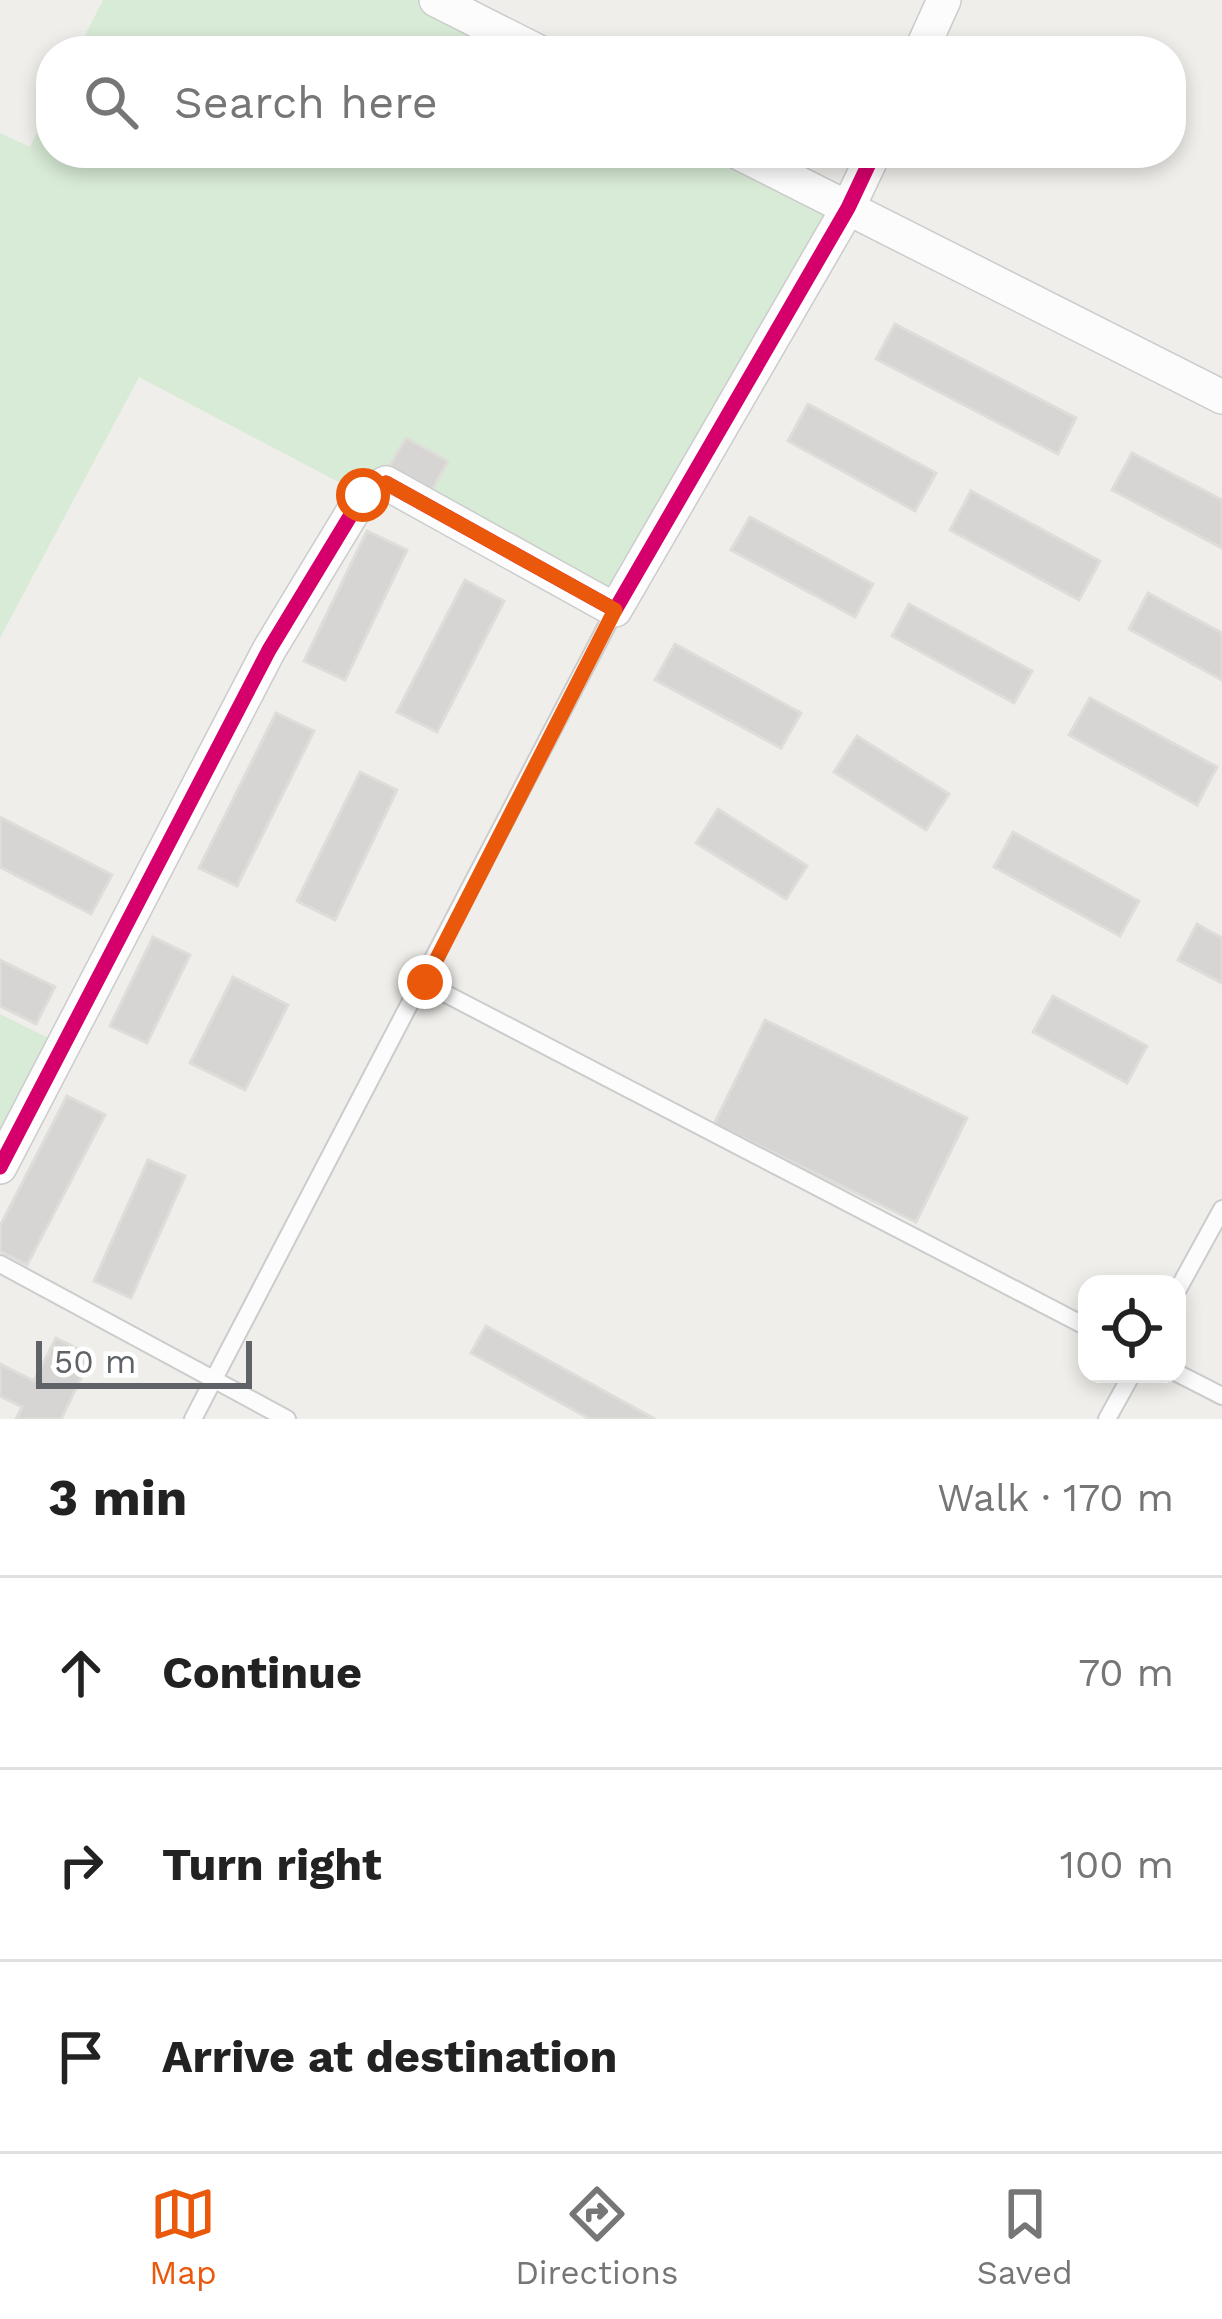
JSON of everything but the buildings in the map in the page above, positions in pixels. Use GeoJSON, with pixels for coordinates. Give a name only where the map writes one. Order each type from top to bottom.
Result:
{"type":"FeatureCollection","features":[{"type":"Feature","properties":{"kind":"street"},"geometry":{"type":"LineString","coordinates":[[436,0],[507,36]]}},
{"type":"Feature","properties":{"kind":"street"},"geometry":{"type":"LineString","coordinates":[[928,36],[944,0]]}},
{"type":"Feature","properties":{"kind":"street"},"geometry":{"type":"LineString","coordinates":[[769,168],[1222,397]]}},
{"type":"Feature","properties":{"kind":"street"},"geometry":{"type":"LineString","coordinates":[[0,1167],[269,650],[363,495],[386,483],[615,610],[867,168]]}},
{"type":"Feature","properties":{"kind":"lane"},"geometry":{"type":"LineString","coordinates":[[193,1419],[615,610]]}},
{"type":"Feature","properties":{"kind":"lane"},"geometry":{"type":"LineString","coordinates":[[425,982],[1078,1322]]}},
{"type":"Feature","properties":{"kind":"lane"},"geometry":{"type":"LineString","coordinates":[[1186,1275],[1222,1209]]}},
{"type":"Feature","properties":{"kind":"lane"},"geometry":{"type":"LineString","coordinates":[[0,1264],[287,1419]]}},
{"type":"Feature","properties":{"kind":"lane"},"geometry":{"type":"LineString","coordinates":[[1186,1378],[1222,1396]]}},
{"type":"Feature","properties":{"kind":"lane"},"geometry":{"type":"LineString","coordinates":[[1107,1419],[1127,1383]]}},
{"type":"Feature","properties":{"kind":"green space"},"geometry":{"type":"Polygon","coordinates":[[[103,0],[436,0],[507,36],[85,36],[103,0]]]}},
{"type":"Feature","properties":{"kind":"green space"},"geometry":{"type":"Polygon","coordinates":[[[0,133],[30,147],[36,135],[36,168],[769,168],[848,208],[615,610],[387,483],[363,495],[139,377],[0,638],[0,133]]]}},
{"type":"Feature","properties":{"kind":"green space"},"geometry":{"type":"Polygon","coordinates":[[[0,1014],[63,1045],[0,1167],[0,1014]]]}},
{"type":"Feature","properties":{"kind":"cycle path"},"geometry":{"type":"LineString","coordinates":[[0,1167],[269,650],[363,495],[386,483],[615,610],[867,168]]}},
{"type":"Feature","properties":{"kind":"route"},"geometry":{"type":"LineString","coordinates":[[363,495],[386,483],[615,610],[425,982]]}}]}
